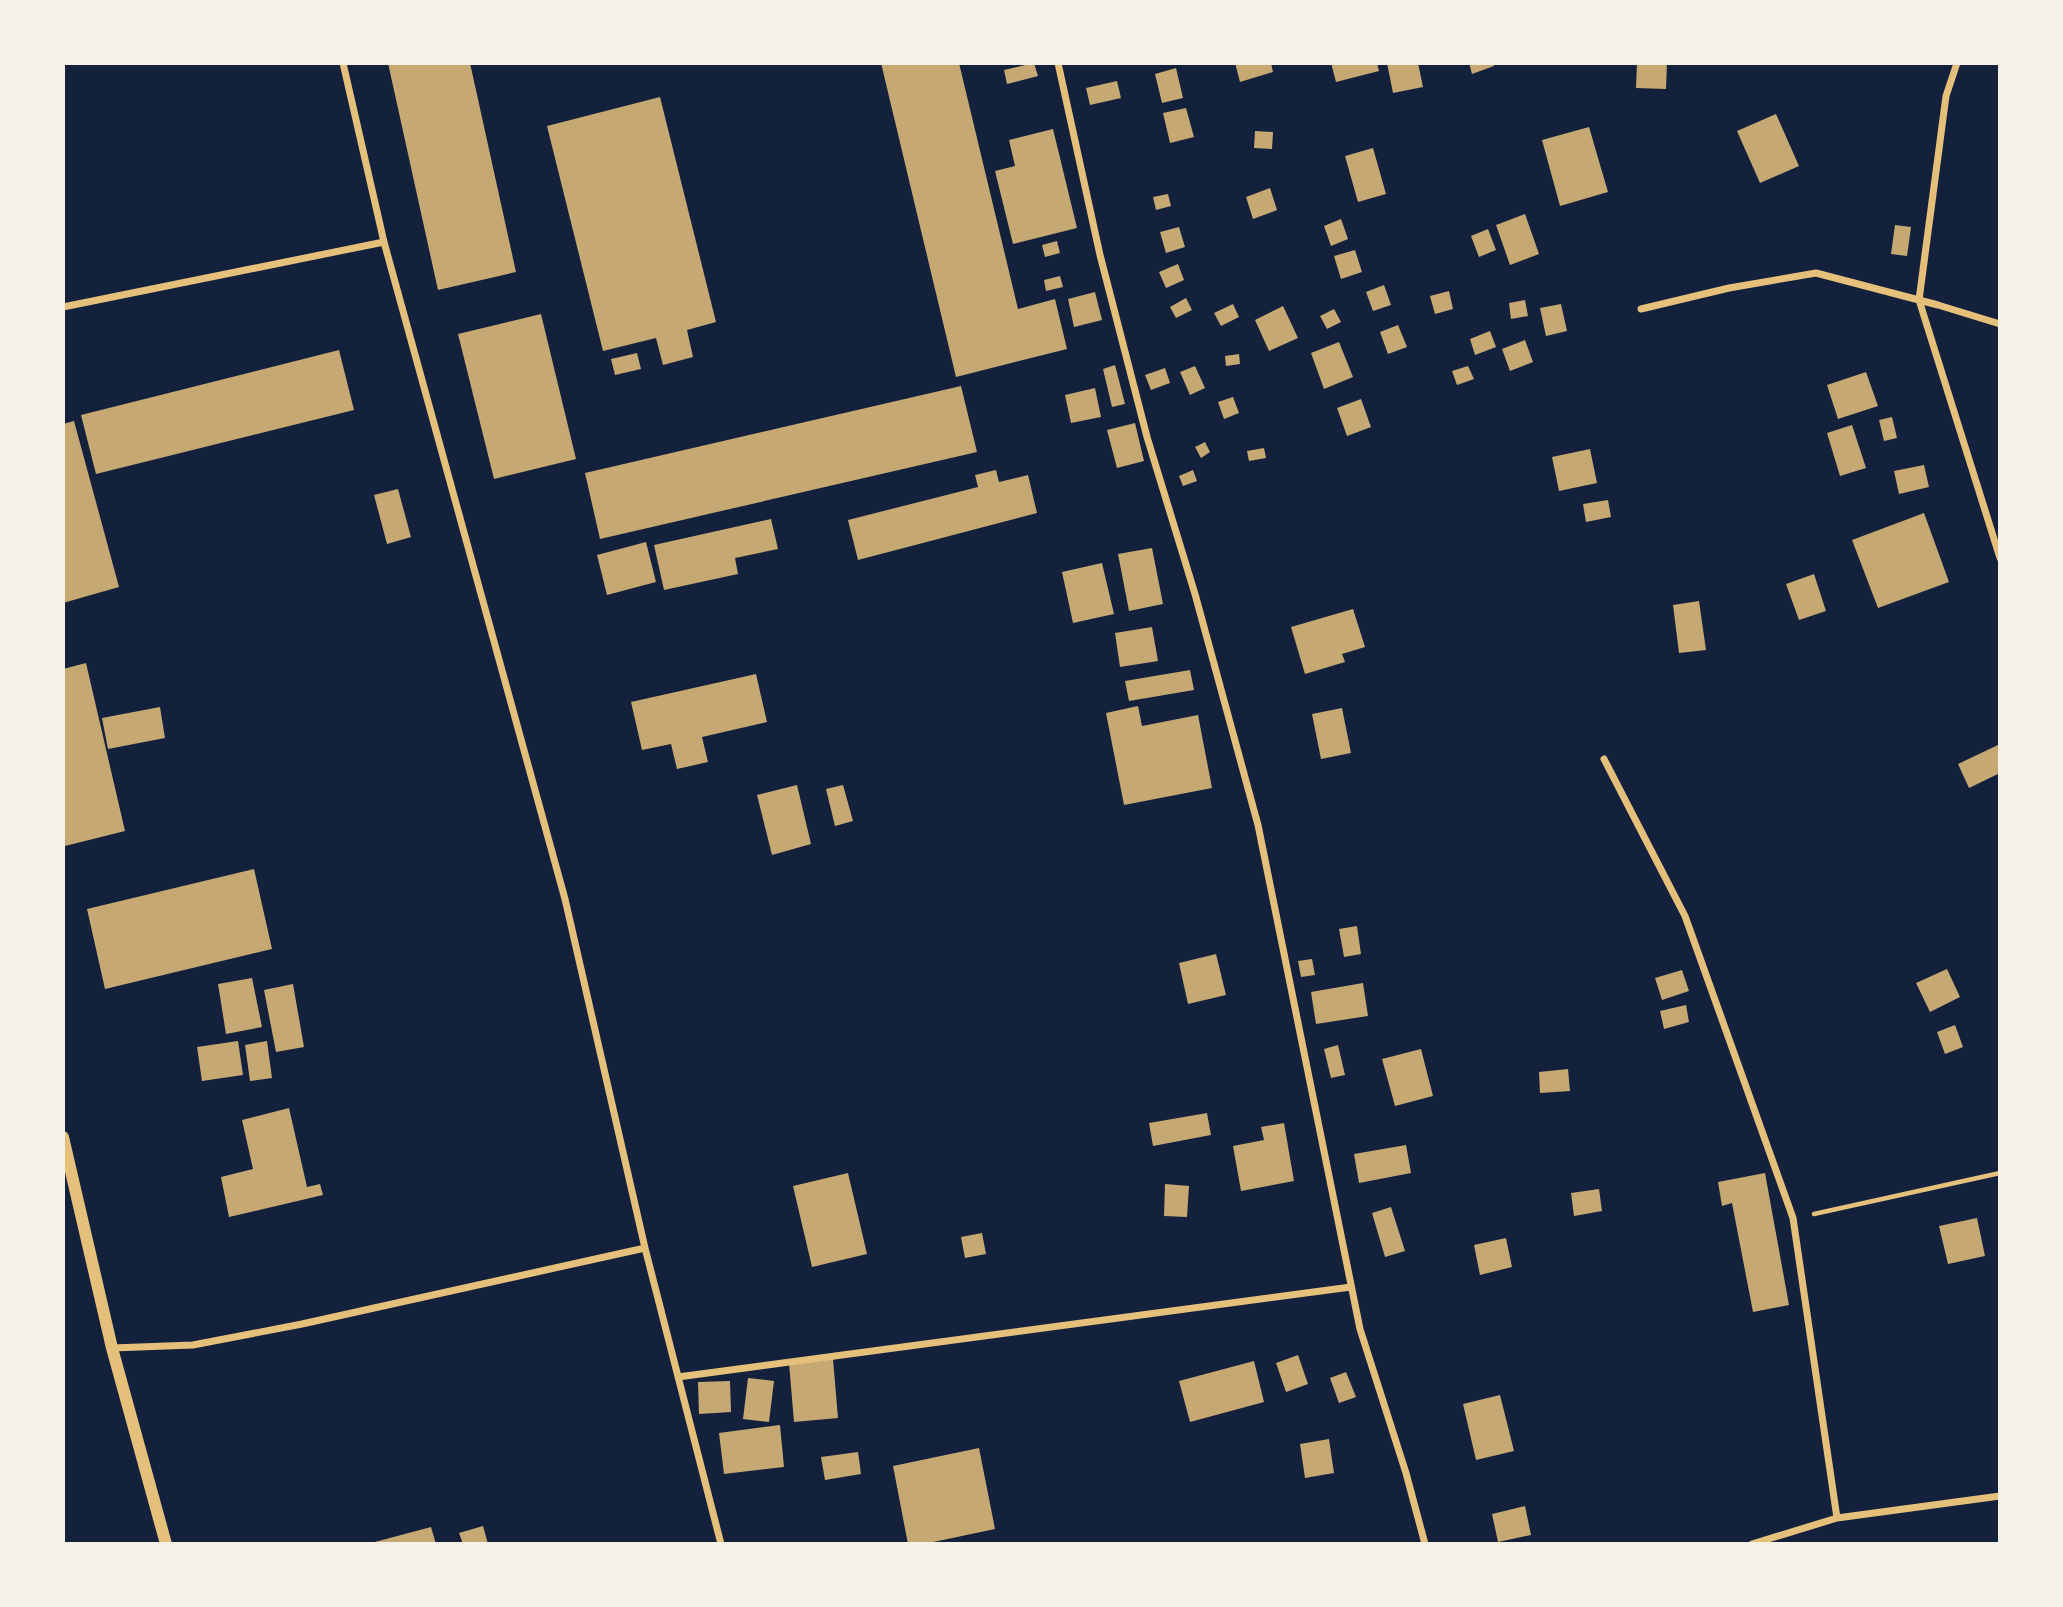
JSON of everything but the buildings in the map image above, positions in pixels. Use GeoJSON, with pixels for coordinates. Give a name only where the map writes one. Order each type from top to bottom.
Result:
{"type":"FeatureCollection","features":[{"type":"Feature","properties":{"kind":"street"},"geometry":{"type":"LineString","coordinates":[[343,63],[384,242],[562,887],[645,1248],[721,1544]]}},
{"type":"Feature","properties":{"kind":"street"},"geometry":{"type":"LineString","coordinates":[[1058,63],[1100,255],[1137,398],[1195,594],[1258,825],[1360,1329],[1406,1473],[1425,1544]]}},
{"type":"Feature","properties":{"kind":"street"},"geometry":{"type":"LineString","coordinates":[[1957,63],[1946,96],[1919,300],[2000,558]]}},
{"type":"Feature","properties":{"kind":"street"},"geometry":{"type":"LineString","coordinates":[[63,307],[384,242]]}},
{"type":"Feature","properties":{"kind":"street"},"geometry":{"type":"LineString","coordinates":[[1641,309],[1729,288],[1816,274],[2000,324]]}},
{"type":"Feature","properties":{"kind":"street"},"geometry":{"type":"LineString","coordinates":[[1604,759],[1685,916],[1793,1218],[1837,1518]]}},
{"type":"Feature","properties":{"kind":"street"},"geometry":{"type":"LineString","coordinates":[[63,1137],[112,1348],[166,1544]]}},
{"type":"Feature","properties":{"kind":"street"},"geometry":{"type":"LineString","coordinates":[[112,1348],[193,1345],[288,1327],[645,1248]]}},
{"type":"Feature","properties":{"kind":"street"},"geometry":{"type":"LineString","coordinates":[[678,1377],[1351,1287]]}},
{"type":"Feature","properties":{"kind":"street"},"geometry":{"type":"LineString","coordinates":[[1752,1544],[1837,1518],[2000,1496]]}},
{"type":"Feature","properties":{"kind":"path"},"geometry":{"type":"LineString","coordinates":[[1793,1218],[2000,1173]]}}]}
